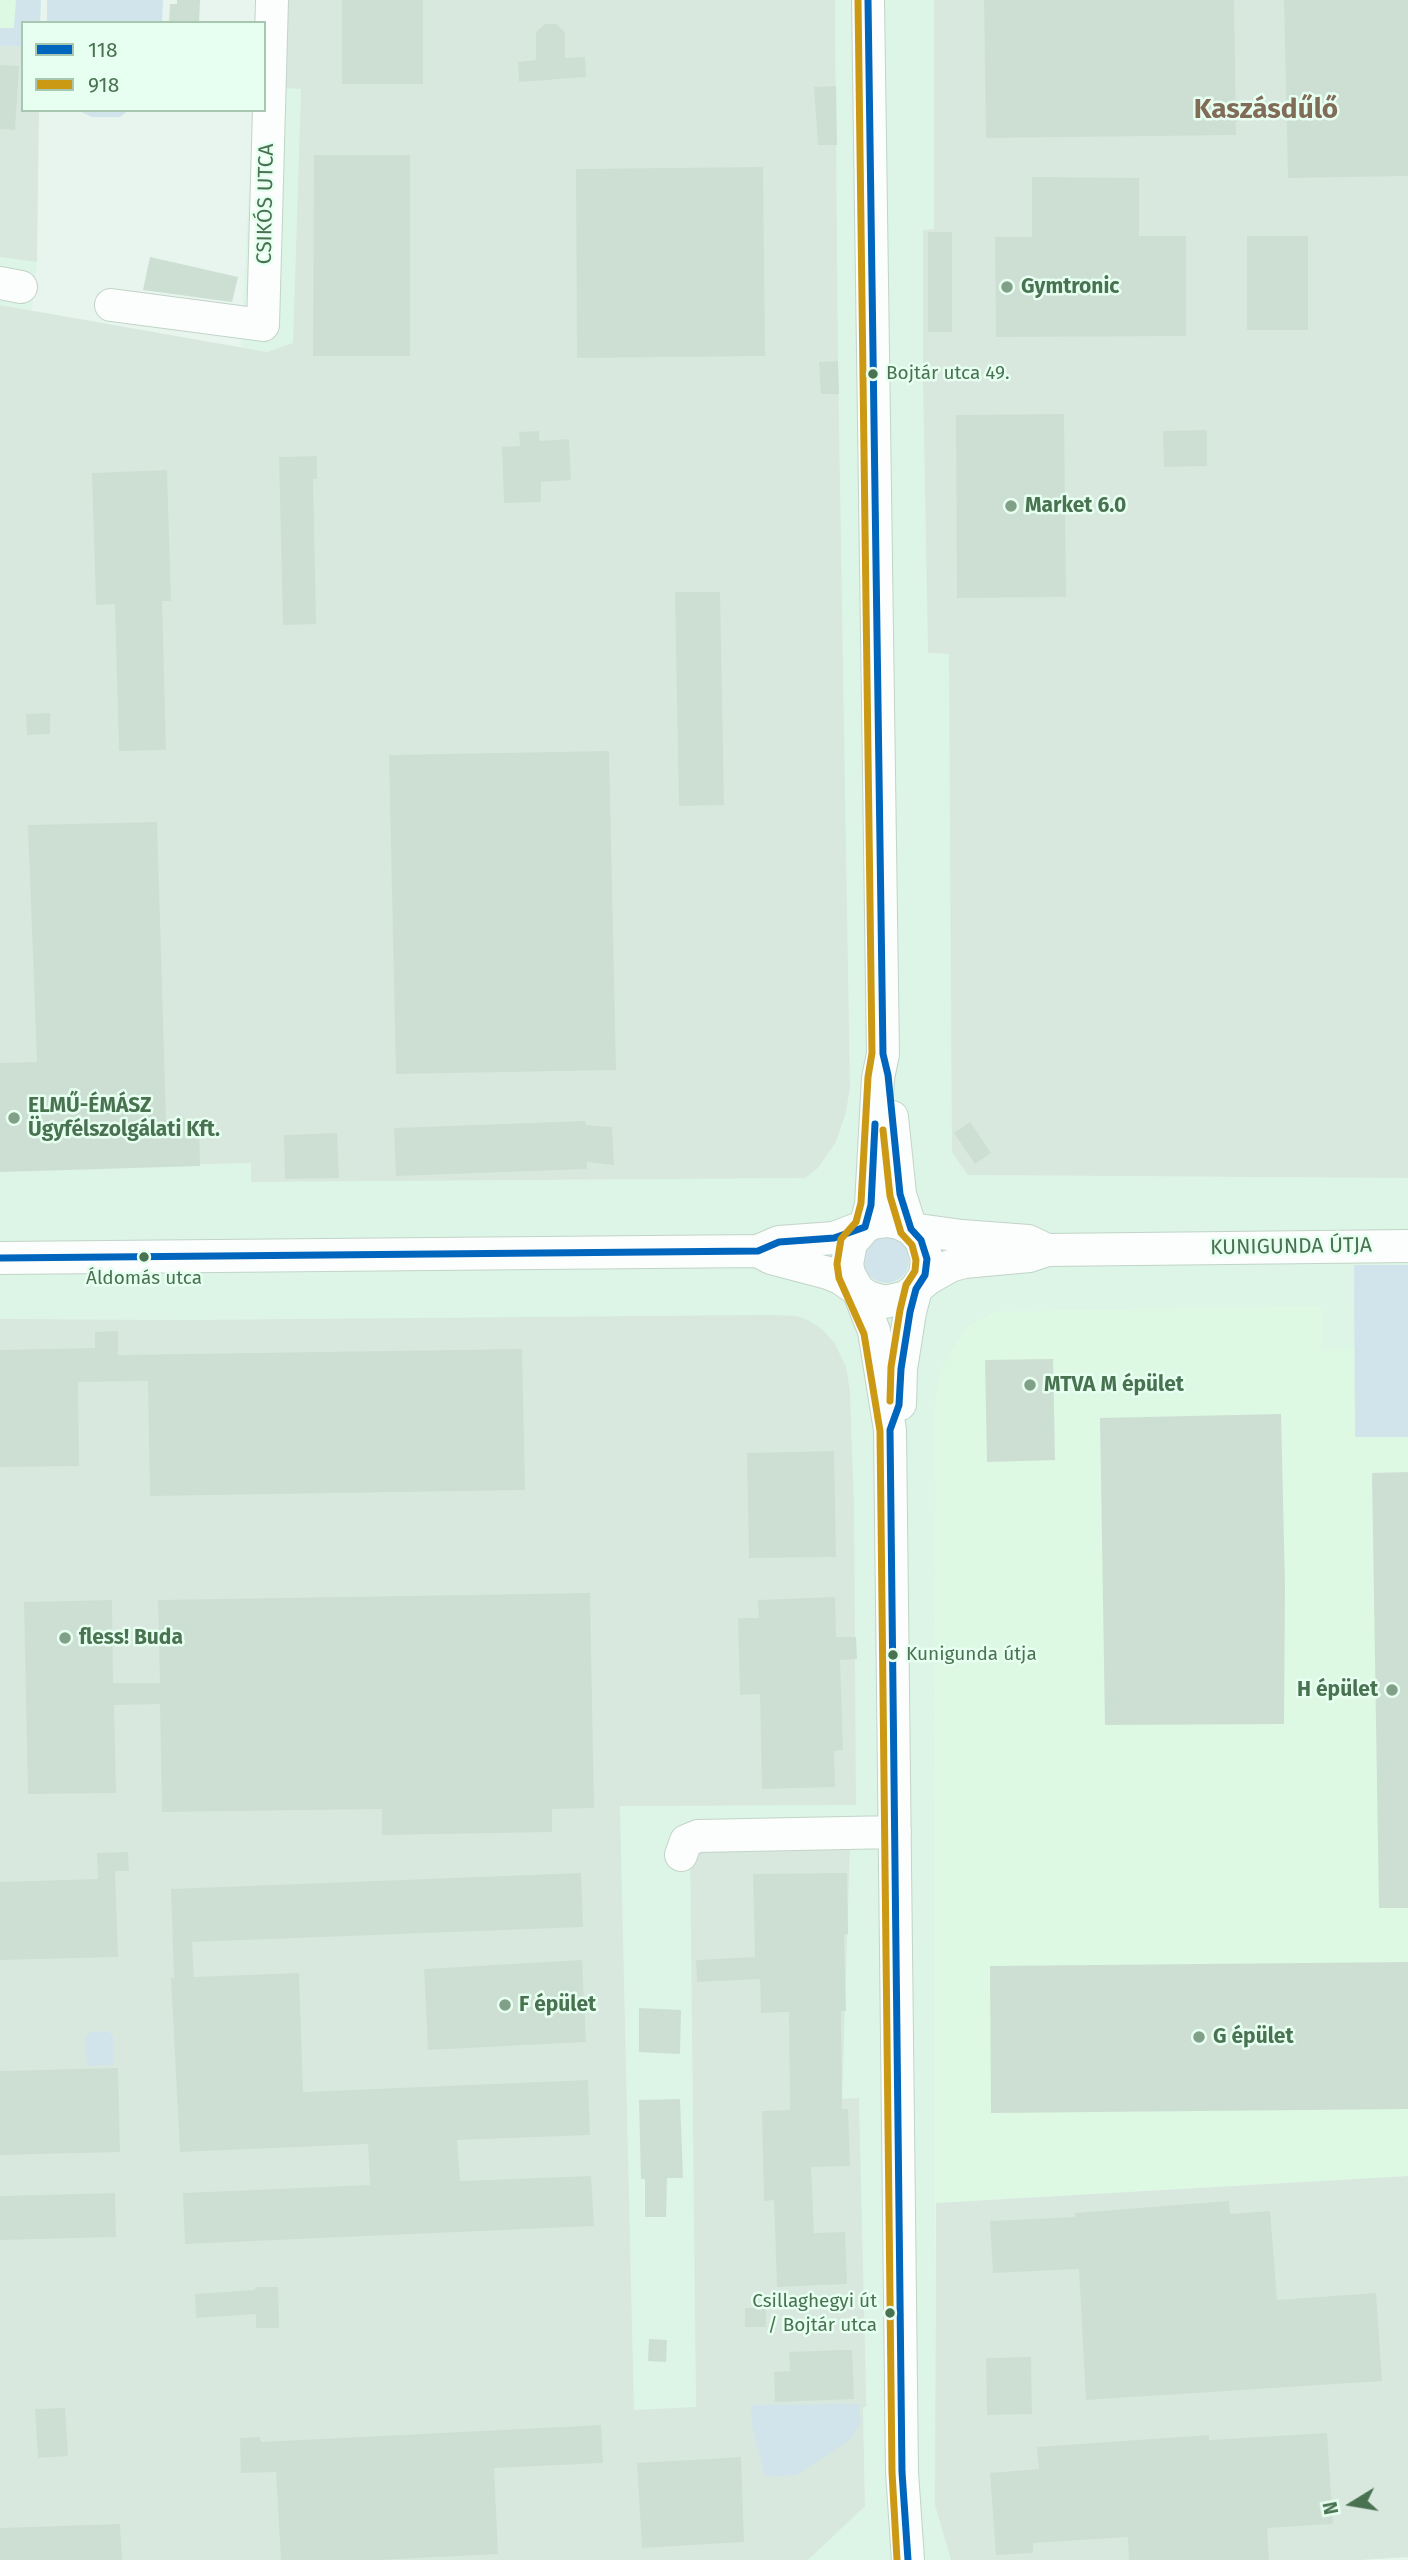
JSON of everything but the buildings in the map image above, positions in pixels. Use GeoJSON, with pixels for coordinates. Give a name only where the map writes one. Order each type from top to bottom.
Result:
{"type":"FeatureCollection","features":[{"type":"Feature","properties":{"kind":"street","name":"CSIKÓS UTCA"},"geometry":{"type":"LineString","coordinates":[[111,305],[263,325],[272,0]]}},
{"type":"Feature","properties":{"kind":"street"},"geometry":{"type":"LineString","coordinates":[[868,0],[883,1054],[888,1075],[897,1176],[911,1229],[921,1240],[927,1259],[925,1275],[916,1289],[906,1335],[900,1405],[890,1430]]}},
{"type":"Feature","properties":{"kind":"street"},"geometry":{"type":"LineString","coordinates":[[883,1054],[878,1078],[871,1205],[865,1227],[851,1243],[847,1256],[849,1274],[874,1331],[890,1430],[902,2472],[908,2560]]}},
{"type":"Feature","properties":{"kind":"street","name":"KUNIGUNDA ÚTJA"},"geometry":{"type":"LineString","coordinates":[[0,1258],[758,1251],[779,1242],[834,1238],[887,1221],[911,1229],[1028,1241],[1047,1250]]}},
{"type":"Feature","properties":{"kind":"street","name":"KUNIGUNDA ÚTJA"},"geometry":{"type":"LineString","coordinates":[[758,1251],[771,1258],[828,1273],[868,1297],[885,1302],[900,1300],[950,1266],[964,1262],[1029,1256],[1047,1250],[1408,1246]]}},
{"type":"Feature","properties":{"kind":"street"},"geometry":{"type":"LineString","coordinates":[[681,1855],[686,1842],[698,1836],[895,1832]]}},
{"type":"Feature","properties":{"kind":"shaded area"},"geometry":{"type":"Polygon","coordinates":[[[0,0],[41,0],[40,21],[21,21],[21,47],[0,46],[0,0]]]}},
{"type":"Feature","properties":{"kind":"shaded area"},"geometry":{"type":"Polygon","coordinates":[[[16,0],[41,0],[40,21],[21,21],[21,47],[0,46],[0,28],[14,28],[16,0]]]}},
{"type":"Feature","properties":{"kind":"shaded area"},"geometry":{"type":"Polygon","coordinates":[[[47,0],[163,0],[162,21],[47,21],[47,0]]]}},
{"type":"Feature","properties":{"kind":"shaded area"},"geometry":{"type":"Polygon","coordinates":[[[287,0],[835,0],[850,1088],[846,1112],[836,1142],[818,1168],[805,1178],[251,1182],[251,1163],[0,1169],[0,305],[267,352],[293,343],[301,89],[283,88],[287,0]]]}},
{"type":"Feature","properties":{"kind":"shaded area"},"geometry":{"type":"Polygon","coordinates":[[[835,0],[934,0],[934,229],[923,230],[928,653],[949,654],[968,1175],[1408,1178],[1408,1306],[1356,1349],[1321,1349],[1320,1306],[995,1312],[966,1328],[941,1370],[935,1409],[935,2505],[951,2560],[808,2560],[865,2505],[863,2407],[866,2389],[859,2099],[841,2099],[850,1847],[690,1850],[696,2408],[634,2410],[620,1806],[854,1505],[850,1392],[597,1318],[0,1319],[0,1169],[252,1163],[251,1182],[805,1178],[818,1168],[836,1142],[846,1112],[850,1088],[835,0]]]}},
{"type":"Feature","properties":{"kind":"shaded area"},"geometry":{"type":"Polygon","coordinates":[[[934,0],[1408,0],[1408,1178],[968,1175],[952,1152],[949,654],[928,653],[923,376],[923,230],[934,229],[934,0]]]}},
{"type":"Feature","properties":{"kind":"shaded area"},"geometry":{"type":"Polygon","coordinates":[[[0,46],[21,47],[21,112],[39,112],[37,262],[0,257],[0,46]]]}},
{"type":"Feature","properties":{"kind":"shaded area"},"geometry":{"type":"Polygon","coordinates":[[[284,88],[301,88],[293,343],[267,352],[241,347],[253,112],[266,112],[266,108],[284,88]]]}},
{"type":"Feature","properties":{"kind":"shaded area"},"geometry":{"type":"Polygon","coordinates":[[[81,112],[126,112],[120,117],[92,117],[81,112]]]}},
{"type":"Feature","properties":{"kind":"shaded area"},"geometry":{"type":"Polygon","coordinates":[[[0,257],[37,262],[32,310],[0,305],[0,257]]]}},
{"type":"Feature","properties":{"kind":"shaded area"},"geometry":{"type":"Polygon","coordinates":[[[886,1237],[903,1243],[909,1260],[903,1277],[886,1283],[869,1277],[863,1260],[869,1243],[886,1237]]]}},
{"type":"Feature","properties":{"kind":"shaded area"},"geometry":{"type":"Polygon","coordinates":[[[1354,1265],[1408,1265],[1408,1437],[1355,1437],[1354,1265]]]}},
{"type":"Feature","properties":{"kind":"shaded area"},"geometry":{"type":"Polygon","coordinates":[[[1321,1306],[1321,1349],[1356,1348],[1408,1306],[1408,2176],[936,2203],[935,1409],[941,1370],[966,1328],[994,1312],[1321,1306]]]}},
{"type":"Feature","properties":{"kind":"shaded area"},"geometry":{"type":"Polygon","coordinates":[[[796,1316],[823,1330],[835,1344],[846,1367],[850,1392],[854,1505],[856,1805],[620,1806],[634,2410],[696,2407],[690,1850],[850,1846],[842,2099],[859,2098],[866,2389],[866,2407],[863,2407],[865,2506],[808,2560],[0,2560],[0,1319],[796,1316]]]}},
{"type":"Feature","properties":{"kind":"shaded area"},"geometry":{"type":"Polygon","coordinates":[[[108,2031],[113,2036],[114,2065],[87,2066],[85,2037],[90,2032],[108,2031]]]}},
{"type":"Feature","properties":{"kind":"shaded area"},"geometry":{"type":"Polygon","coordinates":[[[1408,2176],[1408,2557],[1360,2560],[951,2560],[935,2505],[936,2203],[1408,2176]]]}},
{"type":"Feature","properties":{"kind":"shaded area"},"geometry":{"type":"Polygon","coordinates":[[[859,2404],[861,2423],[850,2440],[796,2475],[765,2477],[752,2426],[751,2405],[859,2404]]]}},
{"type":"Feature","properties":{"kind":"transit line","name":"918"},"geometry":{"type":"LineString","coordinates":[[858,0],[872,1053],[868,1077],[861,1203],[856,1222],[841,1239],[837,1264],[839,1278],[864,1334],[880,1431],[892,2472],[897,2560]]}},
{"type":"Feature","properties":{"kind":"transit line","name":"118"},"geometry":{"type":"LineString","coordinates":[[868,0],[883,1054],[888,1075],[900,1194],[911,1229],[921,1240],[927,1259],[925,1275],[916,1289],[910,1312],[901,1369],[899,1405],[890,1430],[902,2472],[908,2560]]}},
{"type":"Feature","properties":{"kind":"transit line","name":"118"},"geometry":{"type":"LineString","coordinates":[[0,1258],[758,1251],[779,1242],[834,1238],[865,1227],[871,1205],[875,1124]]}},
{"type":"Feature","properties":{"kind":"transit line","name":"918"},"geometry":{"type":"LineString","coordinates":[[883,1130],[890,1196],[901,1233],[912,1245],[916,1260],[915,1271],[906,1285],[900,1310],[891,1367],[890,1401]]}},
{"type":"Feature","properties":{"kind":"place","name":"Gymtronic"},"geometry":{"type":"Point","coordinates":[1007,287]}},
{"type":"Feature","properties":{"kind":"place","name":"Bojtár utca 49."},"geometry":{"type":"Point","coordinates":[873,374]}},
{"type":"Feature","properties":{"kind":"place","name":"Market 6.0"},"geometry":{"type":"Point","coordinates":[1011,506]}},
{"type":"Feature","properties":{"kind":"place","name":"ELMŰ-ÉMÁSZ Ügyfélszolgálati Kft."},"geometry":{"type":"Point","coordinates":[14,1118]}},
{"type":"Feature","properties":{"kind":"place","name":"Áldomás utca"},"geometry":{"type":"Point","coordinates":[144,1257]}},
{"type":"Feature","properties":{"kind":"place","name":"MTVA M épület"},"geometry":{"type":"Point","coordinates":[1030,1385]}},
{"type":"Feature","properties":{"kind":"place","name":"fless! Buda"},"geometry":{"type":"Point","coordinates":[65,1638]}},
{"type":"Feature","properties":{"kind":"place","name":"Kunigunda útja"},"geometry":{"type":"Point","coordinates":[893,1655]}},
{"type":"Feature","properties":{"kind":"place","name":"H épület"},"geometry":{"type":"Point","coordinates":[1392,1690]}},
{"type":"Feature","properties":{"kind":"place","name":"F épület"},"geometry":{"type":"Point","coordinates":[505,2005]}},
{"type":"Feature","properties":{"kind":"place","name":"G épület"},"geometry":{"type":"Point","coordinates":[1199,2037]}},
{"type":"Feature","properties":{"kind":"place","name":"Csillaghegyi út / Bojtár utca"},"geometry":{"type":"Point","coordinates":[890,2313]}},
{"type":"Feature","properties":{"kind":"district","name":"Kaszásdűlő"},"geometry":{"type":"Point","coordinates":[1266,110]}}]}
